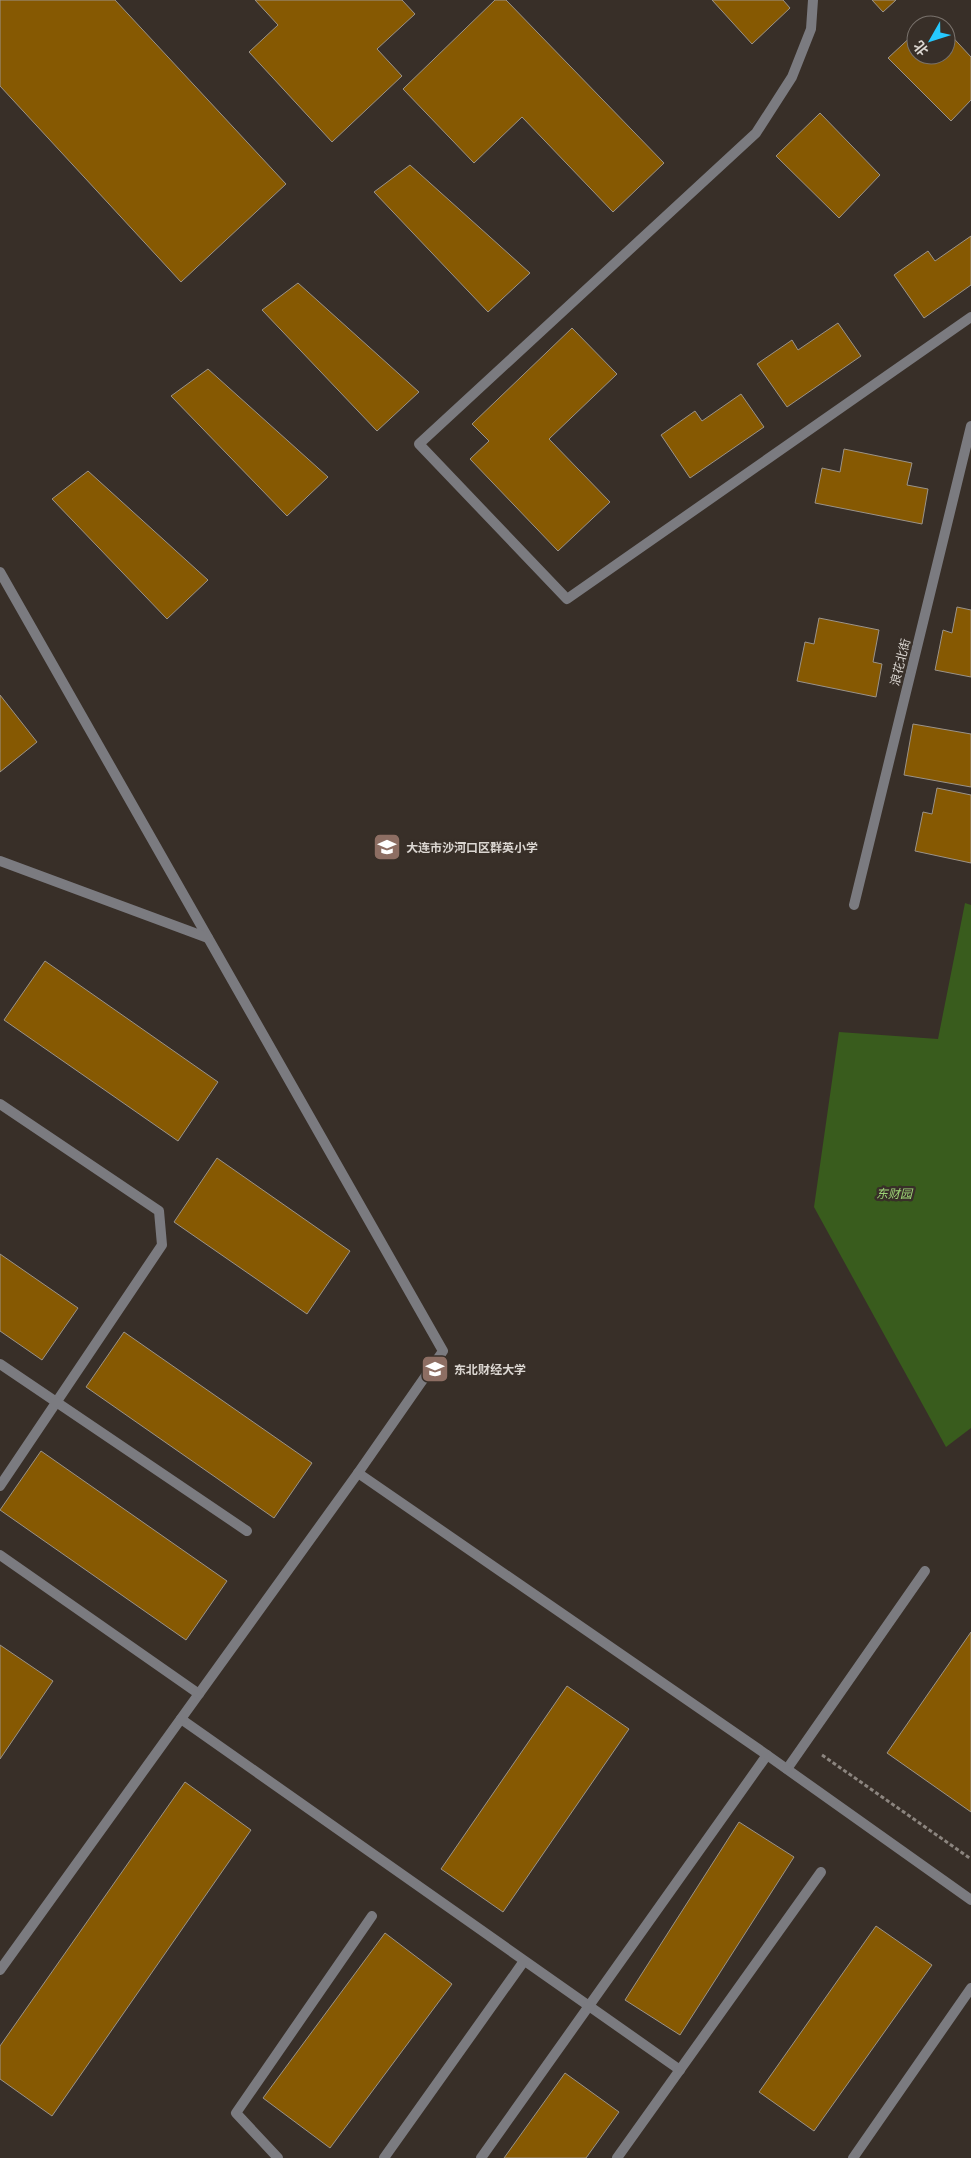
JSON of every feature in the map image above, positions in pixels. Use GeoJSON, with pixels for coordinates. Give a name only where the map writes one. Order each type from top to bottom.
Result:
{"type":"FeatureCollection","features":[{"type":"Feature","properties":{"kind":"street"},"geometry":{"type":"LineString","coordinates":[[813,0],[811,29],[792,77],[756,133],[419,444],[567,599],[971,317]]}},
{"type":"Feature","properties":{"kind":"street","name":"浪花北街"},"geometry":{"type":"LineString","coordinates":[[854,905],[971,426]]}},
{"type":"Feature","properties":{"kind":"street"},"geometry":{"type":"LineString","coordinates":[[0,572],[443,1351],[358,1473],[0,1970]]}},
{"type":"Feature","properties":{"kind":"street"},"geometry":{"type":"LineString","coordinates":[[0,861],[208,938]]}},
{"type":"Feature","properties":{"kind":"street"},"geometry":{"type":"LineString","coordinates":[[0,1104],[159,1210],[162,1245],[0,1486]]}},
{"type":"Feature","properties":{"kind":"street"},"geometry":{"type":"LineString","coordinates":[[0,1364],[247,1531]]}},
{"type":"Feature","properties":{"kind":"street"},"geometry":{"type":"LineString","coordinates":[[358,1473],[767,1755],[971,1900]]}},
{"type":"Feature","properties":{"kind":"street"},"geometry":{"type":"LineString","coordinates":[[0,1555],[199,1694]]}},
{"type":"Feature","properties":{"kind":"street"},"geometry":{"type":"LineString","coordinates":[[787,1769],[925,1570]]}},
{"type":"Feature","properties":{"kind":"street"},"geometry":{"type":"LineString","coordinates":[[181,1719],[680,2070]]}},
{"type":"Feature","properties":{"kind":"street"},"geometry":{"type":"LineString","coordinates":[[481,2158],[767,1755]]}},
{"type":"Feature","properties":{"kind":"street"},"geometry":{"type":"LineString","coordinates":[[617,2158],[822,1872]]}},
{"type":"Feature","properties":{"kind":"street"},"geometry":{"type":"LineString","coordinates":[[278,2158],[236,2113],[372,1916]]}},
{"type":"Feature","properties":{"kind":"street"},"geometry":{"type":"LineString","coordinates":[[384,2158],[524,1961]]}},
{"type":"Feature","properties":{"kind":"street"},"geometry":{"type":"LineString","coordinates":[[853,2158],[971,1988]]}},
{"type":"Feature","properties":{"kind":"path"},"geometry":{"type":"LineString","coordinates":[[805,1744],[971,1859]]}},
{"type":"Feature","properties":{"kind":"green space","name":"东财园"},"geometry":{"type":"Polygon","coordinates":[[[965,903],[971,905],[971,1428],[946,1447],[814,1207],[839,1032],[938,1039],[965,903]]]}},
{"type":"Feature","properties":{"kind":"building"},"geometry":{"type":"Polygon","coordinates":[[[0,0],[115,0],[286,184],[181,282],[0,86],[0,0]]]}},
{"type":"Feature","properties":{"kind":"building"},"geometry":{"type":"Polygon","coordinates":[[[255,0],[402,0],[415,14],[377,49],[402,76],[332,142],[249,52],[278,25],[255,0]]]}},
{"type":"Feature","properties":{"kind":"building"},"geometry":{"type":"Polygon","coordinates":[[[495,0],[506,0],[664,163],[613,212],[522,117],[474,163],[403,89],[495,0]]]}},
{"type":"Feature","properties":{"kind":"building"},"geometry":{"type":"Polygon","coordinates":[[[712,0],[783,0],[790,8],[752,44],[712,0]]]}},
{"type":"Feature","properties":{"kind":"building"},"geometry":{"type":"Polygon","coordinates":[[[872,0],[896,0],[883,12],[872,0]]]}},
{"type":"Feature","properties":{"kind":"building"},"geometry":{"type":"Polygon","coordinates":[[[906,41],[906,65],[956,65],[956,41],[971,57],[971,100],[951,121],[888,58],[906,41]]]}},
{"type":"Feature","properties":{"kind":"building"},"geometry":{"type":"Polygon","coordinates":[[[820,113],[880,175],[839,218],[776,156],[820,113]]]}},
{"type":"Feature","properties":{"kind":"building"},"geometry":{"type":"Polygon","coordinates":[[[410,165],[530,273],[488,312],[374,192],[410,165]]]}},
{"type":"Feature","properties":{"kind":"building"},"geometry":{"type":"Polygon","coordinates":[[[971,236],[971,285],[924,318],[894,275],[928,251],[935,261],[971,236]]]}},
{"type":"Feature","properties":{"kind":"building"},"geometry":{"type":"Polygon","coordinates":[[[298,283],[419,392],[377,431],[262,310],[298,283]]]}},
{"type":"Feature","properties":{"kind":"building"},"geometry":{"type":"Polygon","coordinates":[[[838,323],[861,356],[787,407],[757,364],[792,340],[798,350],[838,323]]]}},
{"type":"Feature","properties":{"kind":"building"},"geometry":{"type":"Polygon","coordinates":[[[572,328],[617,374],[549,439],[610,502],[558,551],[470,459],[489,441],[472,424],[572,328]]]}},
{"type":"Feature","properties":{"kind":"building"},"geometry":{"type":"Polygon","coordinates":[[[208,369],[328,477],[287,516],[171,396],[208,369]]]}},
{"type":"Feature","properties":{"kind":"building"},"geometry":{"type":"Polygon","coordinates":[[[741,394],[764,427],[690,478],[661,435],[695,411],[702,421],[741,394]]]}},
{"type":"Feature","properties":{"kind":"building"},"geometry":{"type":"Polygon","coordinates":[[[844,449],[912,463],[907,485],[928,489],[922,524],[815,503],[822,468],[840,472],[844,449]]]}},
{"type":"Feature","properties":{"kind":"building"},"geometry":{"type":"Polygon","coordinates":[[[88,471],[208,580],[167,619],[52,499],[88,471]]]}},
{"type":"Feature","properties":{"kind":"building"},"geometry":{"type":"Polygon","coordinates":[[[957,607],[971,610],[971,677],[935,670],[943,630],[952,633],[957,607]]]}},
{"type":"Feature","properties":{"kind":"building"},"geometry":{"type":"Polygon","coordinates":[[[819,618],[879,630],[873,662],[882,664],[876,697],[797,681],[805,642],[814,644],[819,618]]]}},
{"type":"Feature","properties":{"kind":"building"},"geometry":{"type":"Polygon","coordinates":[[[0,695],[37,742],[0,772],[0,695]]]}},
{"type":"Feature","properties":{"kind":"building"},"geometry":{"type":"Polygon","coordinates":[[[913,724],[971,734],[971,787],[904,775],[913,724]]]}},
{"type":"Feature","properties":{"kind":"building"},"geometry":{"type":"Polygon","coordinates":[[[937,788],[971,795],[971,863],[915,851],[923,812],[932,814],[937,788]]]}},
{"type":"Feature","properties":{"kind":"building"},"geometry":{"type":"Polygon","coordinates":[[[45,961],[218,1082],[178,1141],[4,1020],[45,961]]]}},
{"type":"Feature","properties":{"kind":"building"},"geometry":{"type":"Polygon","coordinates":[[[217,1158],[350,1251],[307,1314],[174,1222],[217,1158]]]}},
{"type":"Feature","properties":{"kind":"building"},"geometry":{"type":"Polygon","coordinates":[[[0,1254],[78,1308],[42,1360],[0,1331],[0,1254]]]}},
{"type":"Feature","properties":{"kind":"building"},"geometry":{"type":"Polygon","coordinates":[[[124,1332],[312,1463],[274,1518],[86,1387],[124,1332]]]}},
{"type":"Feature","properties":{"kind":"building"},"geometry":{"type":"Polygon","coordinates":[[[41,1451],[227,1581],[186,1640],[0,1510],[41,1451]]]}},
{"type":"Feature","properties":{"kind":"building"},"geometry":{"type":"Polygon","coordinates":[[[971,1632],[971,1812],[887,1753],[971,1632]]]}},
{"type":"Feature","properties":{"kind":"building"},"geometry":{"type":"Polygon","coordinates":[[[0,1645],[53,1681],[0,1759],[0,1645]]]}},
{"type":"Feature","properties":{"kind":"building"},"geometry":{"type":"Polygon","coordinates":[[[567,1686],[629,1729],[503,1912],[441,1869],[567,1686]]]}},
{"type":"Feature","properties":{"kind":"building"},"geometry":{"type":"Polygon","coordinates":[[[185,1782],[251,1830],[52,2116],[0,2079],[0,2046],[185,1782]]]}},
{"type":"Feature","properties":{"kind":"building"},"geometry":{"type":"Polygon","coordinates":[[[739,1822],[794,1857],[680,2035],[625,2000],[739,1822]]]}},
{"type":"Feature","properties":{"kind":"building"},"geometry":{"type":"Polygon","coordinates":[[[876,1926],[932,1965],[814,2131],[759,2092],[876,1926]]]}},
{"type":"Feature","properties":{"kind":"building"},"geometry":{"type":"Polygon","coordinates":[[[385,1933],[452,1984],[330,2148],[263,2098],[385,1933]]]}},
{"type":"Feature","properties":{"kind":"building"},"geometry":{"type":"Polygon","coordinates":[[[565,2073],[619,2112],[586,2158],[504,2158],[565,2073]]]}},
{"type":"Feature","properties":{"kind":"place","name":"大连市沙河口区群英小学"},"geometry":{"type":"Point","coordinates":[387,847]}},
{"type":"Feature","properties":{"kind":"place","name":"东北财经大学"},"geometry":{"type":"Point","coordinates":[435,1369]}}]}
